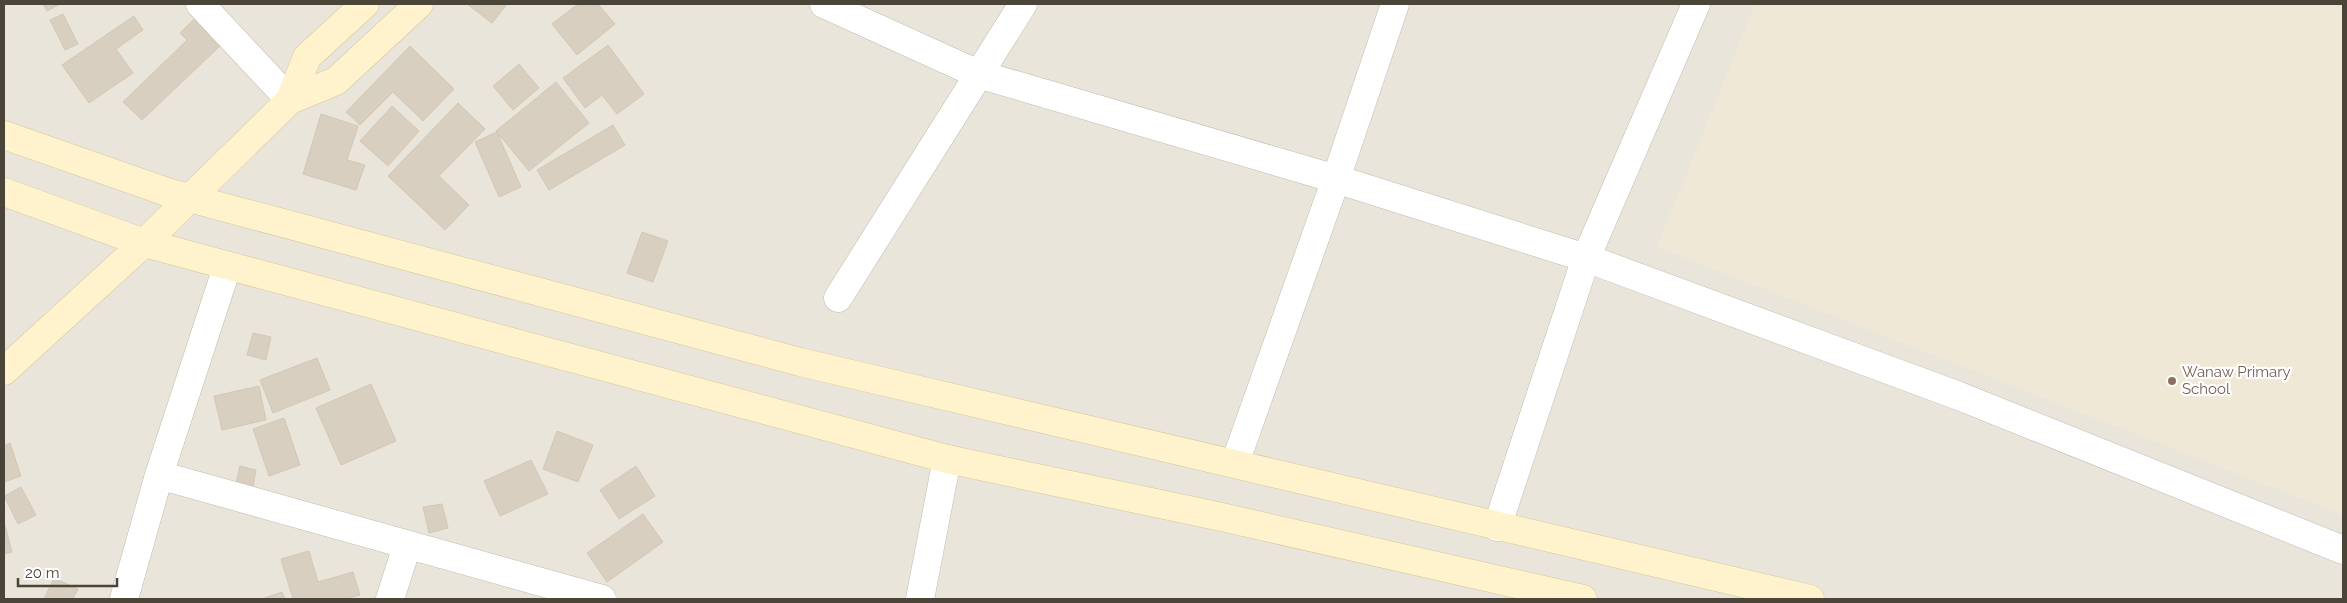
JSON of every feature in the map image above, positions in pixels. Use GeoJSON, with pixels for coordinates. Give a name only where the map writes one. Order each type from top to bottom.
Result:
{"type":"FeatureCollection","features":[{"type":"Feature","properties":{"kind":"main road"},"geometry":{"type":"LineString","coordinates":[[290,100],[308,57],[365,4]]}},
{"type":"Feature","properties":{"kind":"main road"},"geometry":{"type":"LineString","coordinates":[[4,371],[144,243],[290,100],[336,81],[419,4]]}},
{"type":"Feature","properties":{"kind":"main road"},"geometry":{"type":"LineString","coordinates":[[4,135],[189,198],[800,362],[1810,599]]}},
{"type":"Feature","properties":{"kind":"main road"},"geometry":{"type":"LineString","coordinates":[[4,192],[144,243],[227,267],[947,459],[1217,516],[1583,599]]}},
{"type":"Feature","properties":{"kind":"street"},"geometry":{"type":"LineString","coordinates":[[200,4],[290,100]]}},
{"type":"Feature","properties":{"kind":"street"},"geometry":{"type":"LineString","coordinates":[[824,4],[978,74],[1336,179],[1586,258],[1959,396],[2343,550]]}},
{"type":"Feature","properties":{"kind":"street"},"geometry":{"type":"LineString","coordinates":[[838,298],[1023,4]]}},
{"type":"Feature","properties":{"kind":"street"},"geometry":{"type":"LineString","coordinates":[[1235,463],[1336,179],[1395,4]]}},
{"type":"Feature","properties":{"kind":"street"},"geometry":{"type":"LineString","coordinates":[[1497,527],[1586,258],[1696,4]]}},
{"type":"Feature","properties":{"kind":"street"},"geometry":{"type":"LineString","coordinates":[[124,599],[159,475],[227,267]]}},
{"type":"Feature","properties":{"kind":"street"},"geometry":{"type":"LineString","coordinates":[[920,599],[947,459]]}},
{"type":"Feature","properties":{"kind":"street"},"geometry":{"type":"LineString","coordinates":[[159,475],[407,546],[602,599]]}},
{"type":"Feature","properties":{"kind":"street"},"geometry":{"type":"LineString","coordinates":[[390,599],[407,546]]}},
{"type":"Feature","properties":{"kind":"shaded area"},"geometry":{"type":"Polygon","coordinates":[[[4,4],[2343,4],[2343,599],[4,599],[4,4]]]}},
{"type":"Feature","properties":{"kind":"shaded area","name":"Wanaw Primary School"},"geometry":{"type":"Polygon","coordinates":[[[1755,4],[2343,4],[2343,515],[1657,247],[1755,4]]]}},
{"type":"Feature","properties":{"kind":"building"},"geometry":{"type":"Polygon","coordinates":[[[43,4],[60,4],[47,11],[43,4]]]}},
{"type":"Feature","properties":{"kind":"building"},"geometry":{"type":"Polygon","coordinates":[[[467,4],[507,4],[492,23],[467,4]]]}},
{"type":"Feature","properties":{"kind":"building"},"geometry":{"type":"Polygon","coordinates":[[[578,4],[598,4],[615,24],[577,55],[552,24],[578,4]]]}},
{"type":"Feature","properties":{"kind":"building"},"geometry":{"type":"Polygon","coordinates":[[[63,14],[78,44],[65,50],[50,20],[63,14]]]}},
{"type":"Feature","properties":{"kind":"building"},"geometry":{"type":"Polygon","coordinates":[[[134,16],[143,30],[116,49],[133,73],[89,103],[62,65],[134,16]]]}},
{"type":"Feature","properties":{"kind":"building"},"geometry":{"type":"Polygon","coordinates":[[[195,18],[221,45],[142,120],[123,102],[187,40],[180,33],[195,18]]]}},
{"type":"Feature","properties":{"kind":"building"},"geometry":{"type":"Polygon","coordinates":[[[608,45],[644,94],[617,114],[602,95],[585,108],[563,78],[608,45]]]}},
{"type":"Feature","properties":{"kind":"building"},"geometry":{"type":"Polygon","coordinates":[[[410,46],[454,89],[423,121],[393,92],[360,125],[346,112],[410,46]]]}},
{"type":"Feature","properties":{"kind":"building"},"geometry":{"type":"Polygon","coordinates":[[[519,64],[539,88],[513,110],[493,86],[519,64]]]}},
{"type":"Feature","properties":{"kind":"building"},"geometry":{"type":"Polygon","coordinates":[[[556,82],[589,123],[529,171],[496,131],[556,82]]]}},
{"type":"Feature","properties":{"kind":"building"},"geometry":{"type":"Polygon","coordinates":[[[458,103],[485,129],[439,176],[469,205],[445,230],[388,176],[458,103]]]}},
{"type":"Feature","properties":{"kind":"building"},"geometry":{"type":"Polygon","coordinates":[[[392,106],[419,131],[388,166],[360,141],[392,106]]]}},
{"type":"Feature","properties":{"kind":"building"},"geometry":{"type":"Polygon","coordinates":[[[321,114],[358,126],[347,160],[365,165],[356,190],[303,174],[321,114]]]}},
{"type":"Feature","properties":{"kind":"building"},"geometry":{"type":"Polygon","coordinates":[[[613,125],[625,145],[549,190],[537,170],[613,125]]]}},
{"type":"Feature","properties":{"kind":"building"},"geometry":{"type":"Polygon","coordinates":[[[497,132],[521,187],[499,197],[475,142],[497,132]]]}},
{"type":"Feature","properties":{"kind":"building"},"geometry":{"type":"Polygon","coordinates":[[[642,232],[668,241],[653,282],[627,273],[642,232]]]}},
{"type":"Feature","properties":{"kind":"building"},"geometry":{"type":"Polygon","coordinates":[[[253,333],[271,337],[266,360],[247,355],[253,333]]]}},
{"type":"Feature","properties":{"kind":"building"},"geometry":{"type":"Polygon","coordinates":[[[317,358],[330,390],[273,413],[260,380],[317,358]]]}},
{"type":"Feature","properties":{"kind":"building"},"geometry":{"type":"Polygon","coordinates":[[[371,384],[396,441],[341,465],[316,408],[371,384]]]}},
{"type":"Feature","properties":{"kind":"building"},"geometry":{"type":"Polygon","coordinates":[[[259,386],[266,420],[222,430],[214,396],[259,386]]]}},
{"type":"Feature","properties":{"kind":"building"},"geometry":{"type":"Polygon","coordinates":[[[284,418],[300,465],[269,476],[253,429],[284,418]]]}},
{"type":"Feature","properties":{"kind":"building"},"geometry":{"type":"Polygon","coordinates":[[[557,431],[593,445],[578,482],[543,469],[557,431]]]}},
{"type":"Feature","properties":{"kind":"building"},"geometry":{"type":"Polygon","coordinates":[[[10,443],[21,476],[4,482],[4,446],[10,443]]]}},
{"type":"Feature","properties":{"kind":"building"},"geometry":{"type":"Polygon","coordinates":[[[531,460],[548,494],[500,516],[484,481],[531,460]]]}},
{"type":"Feature","properties":{"kind":"building"},"geometry":{"type":"Polygon","coordinates":[[[240,466],[256,470],[252,492],[235,488],[240,466]]]}},
{"type":"Feature","properties":{"kind":"building"},"geometry":{"type":"Polygon","coordinates":[[[636,466],[655,496],[619,519],[600,490],[636,466]]]}},
{"type":"Feature","properties":{"kind":"building"},"geometry":{"type":"Polygon","coordinates":[[[21,487],[36,515],[18,524],[4,496],[21,487]]]}},
{"type":"Feature","properties":{"kind":"building"},"geometry":{"type":"Polygon","coordinates":[[[442,504],[448,528],[429,533],[423,507],[442,504]]]}},
{"type":"Feature","properties":{"kind":"building"},"geometry":{"type":"Polygon","coordinates":[[[643,514],[663,542],[607,582],[587,553],[643,514]]]}},
{"type":"Feature","properties":{"kind":"building"},"geometry":{"type":"Polygon","coordinates":[[[4,522],[12,552],[4,554],[4,522]]]}},
{"type":"Feature","properties":{"kind":"building"},"geometry":{"type":"Polygon","coordinates":[[[309,551],[318,582],[353,572],[360,595],[345,599],[293,599],[281,559],[309,551]]]}},
{"type":"Feature","properties":{"kind":"building"},"geometry":{"type":"Polygon","coordinates":[[[54,578],[78,589],[73,599],[44,599],[54,578]]]}},
{"type":"Feature","properties":{"kind":"building"},"geometry":{"type":"Polygon","coordinates":[[[282,592],[285,599],[262,599],[282,592]]]}},
{"type":"Feature","properties":{"kind":"place","name":"Wanaw Primary School"},"geometry":{"type":"Point","coordinates":[2172,381]}}]}
